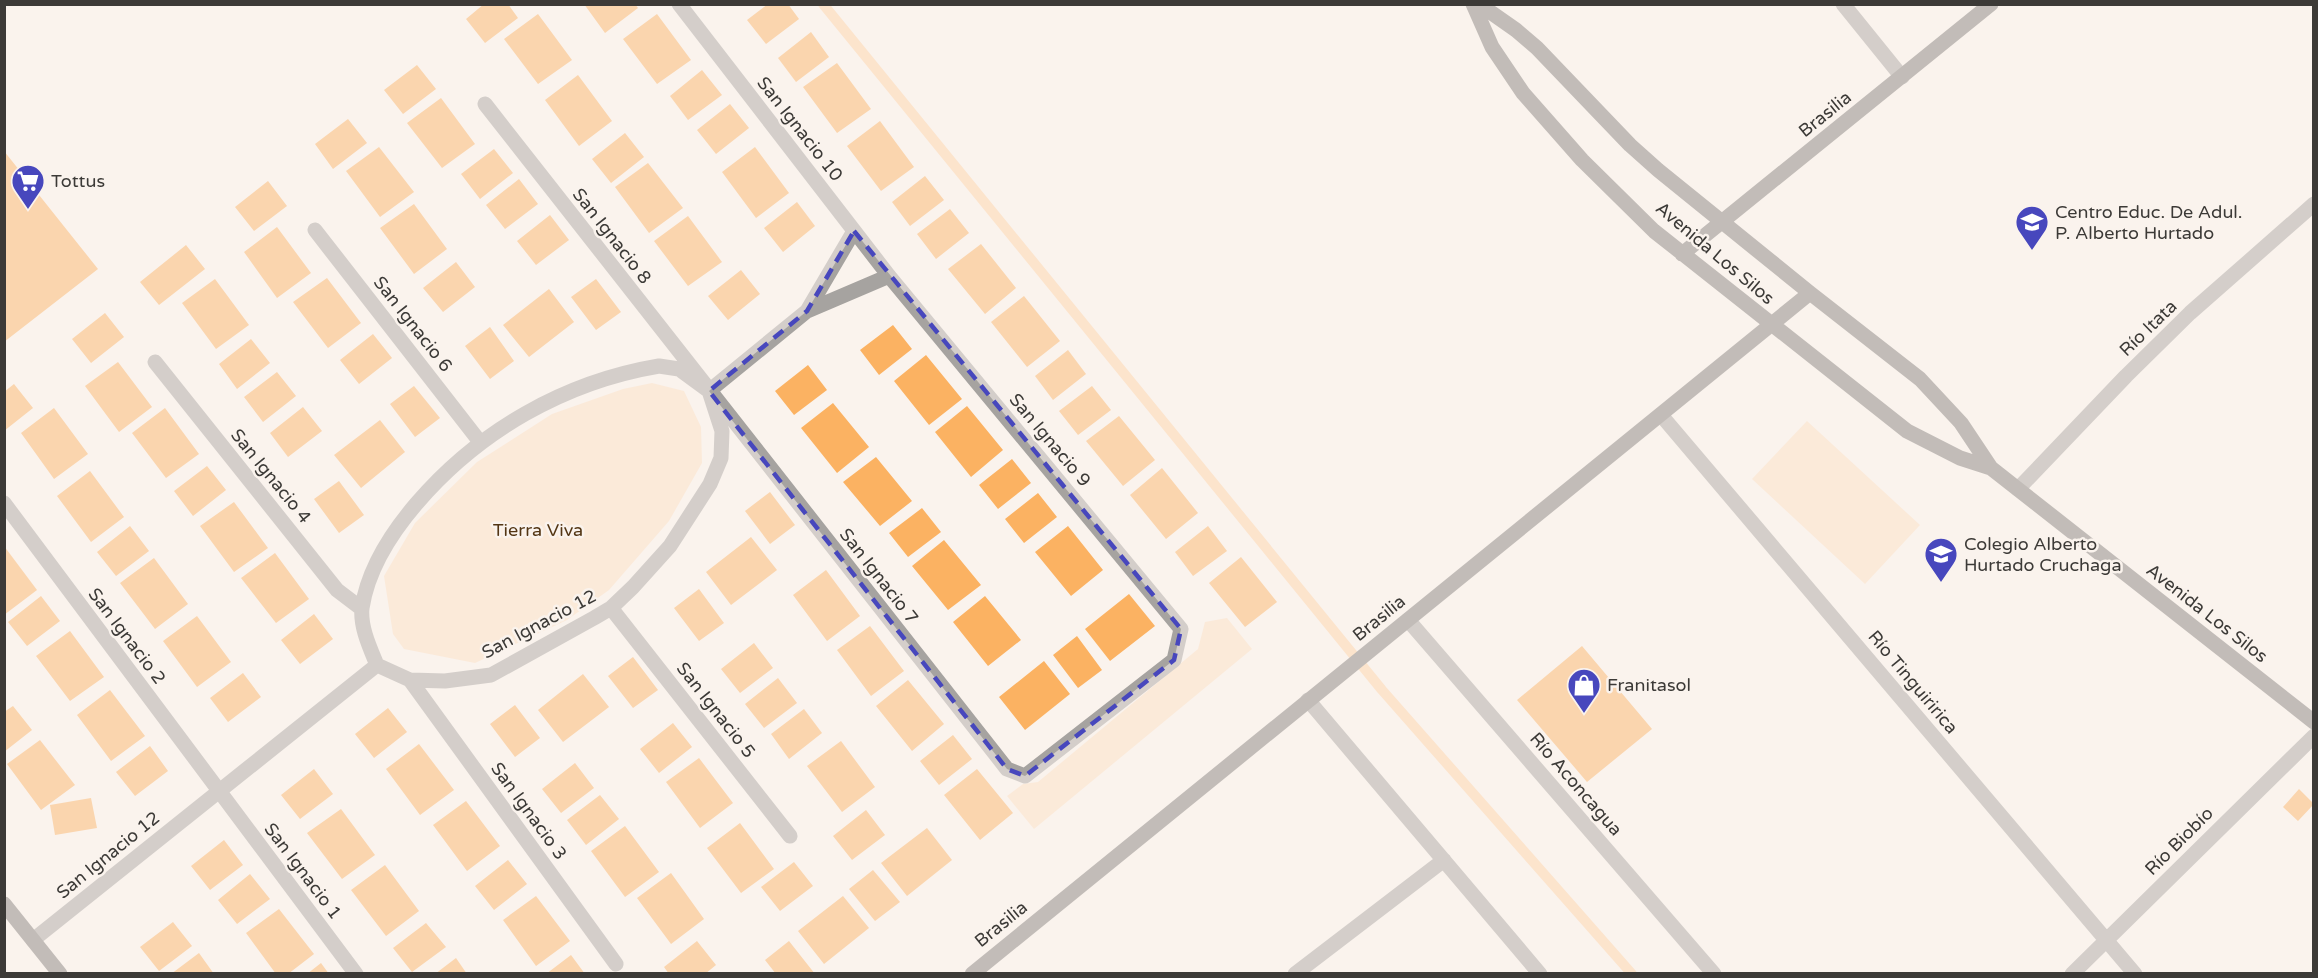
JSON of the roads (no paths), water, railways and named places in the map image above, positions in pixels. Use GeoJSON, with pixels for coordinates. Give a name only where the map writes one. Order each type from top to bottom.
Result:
{"type":"FeatureCollection","features":[{"type":"Feature","properties":{"kind":"main road","name":"Avenida Los Silos"},"geometry":{"type":"LineString","coordinates":[[1473,4],[1492,47],[1523,93],[1618,197],[1654,231],[1907,431],[1960,458],[1991,468]]}},
{"type":"Feature","properties":{"kind":"main road","name":"Avenida Los Silos"},"geometry":{"type":"LineString","coordinates":[[1479,4],[1537,48],[1630,145],[1810,293],[1920,379],[1961,423],[1991,468],[2313,722]]}},
{"type":"Feature","properties":{"kind":"main road","name":"Brasilia"},"geometry":{"type":"LineString","coordinates":[[1682,254],[1991,4]]}},
{"type":"Feature","properties":{"kind":"main road","name":"Brasilia"},"geometry":{"type":"LineString","coordinates":[[972,974],[1810,293]]}},
{"type":"Feature","properties":{"kind":"main road"},"geometry":{"type":"LineString","coordinates":[[4,904],[60,974]]}},
{"type":"Feature","properties":{"kind":"street","name":"San Ignacio 10"},"geometry":{"type":"LineString","coordinates":[[679,4],[889,276]]}},
{"type":"Feature","properties":{"kind":"street"},"geometry":{"type":"LineString","coordinates":[[1844,4],[1902,77]]}},
{"type":"Feature","properties":{"kind":"street","name":"San Ignacio 8"},"geometry":{"type":"LineString","coordinates":[[485,104],[709,392]]}},
{"type":"Feature","properties":{"kind":"street","name":"Río Itata"},"geometry":{"type":"LineString","coordinates":[[2018,489],[2190,313],[2313,204]]}},
{"type":"Feature","properties":{"kind":"street","name":"San Ignacio 6"},"geometry":{"type":"LineString","coordinates":[[315,230],[480,442]]}},
{"type":"Feature","properties":{"kind":"street"},"geometry":{"type":"LineString","coordinates":[[807,311],[854,231]]}},
{"type":"Feature","properties":{"kind":"street"},"geometry":{"type":"LineString","coordinates":[[377,665],[366,637],[362,609],[372,576],[386,545],[405,517],[450,467],[480,442],[528,411],[566,393],[624,372],[659,366],[679,369],[709,392],[807,311],[889,276]]}},
{"type":"Feature","properties":{"kind":"street","name":"San Ignacio 9"},"geometry":{"type":"LineString","coordinates":[[889,276],[1181,629],[1174,660],[1025,777]]}},
{"type":"Feature","properties":{"kind":"street","name":"San Ignacio 4"},"geometry":{"type":"LineString","coordinates":[[155,362],[338,590],[362,609]]}},
{"type":"Feature","properties":{"kind":"street","name":"San Ignacio 12"},"geometry":{"type":"LineString","coordinates":[[33,940],[377,665],[410,680],[445,681],[491,675],[611,608],[633,588],[670,546],[710,484],[721,458],[722,431],[709,392]]}},
{"type":"Feature","properties":{"kind":"street","name":"San Ignacio 7"},"geometry":{"type":"LineString","coordinates":[[709,392],[1007,770],[1025,777]]}},
{"type":"Feature","properties":{"kind":"street","name":"Río Tinguiririca"},"geometry":{"type":"LineString","coordinates":[[1661,415],[2135,974]]}},
{"type":"Feature","properties":{"kind":"street","name":"San Ignacio 2"},"geometry":{"type":"LineString","coordinates":[[4,503],[219,792]]}},
{"type":"Feature","properties":{"kind":"street","name":"San Ignacio 5"},"geometry":{"type":"LineString","coordinates":[[611,608],[790,836]]}},
{"type":"Feature","properties":{"kind":"street","name":"Río Aconcagua"},"geometry":{"type":"LineString","coordinates":[[1408,620],[1714,974]]}},
{"type":"Feature","properties":{"kind":"street","name":"San Ignacio 3"},"geometry":{"type":"LineString","coordinates":[[410,680],[616,964]]}},
{"type":"Feature","properties":{"kind":"street"},"geometry":{"type":"LineString","coordinates":[[1308,700],[1444,860],[1533,971]]}},
{"type":"Feature","properties":{"kind":"street","name":"Río Biobío"},"geometry":{"type":"LineString","coordinates":[[2072,974],[2313,736]]}},
{"type":"Feature","properties":{"kind":"street","name":"San Ignacio 1"},"geometry":{"type":"LineString","coordinates":[[219,792],[356,974]]}},
{"type":"Feature","properties":{"kind":"street"},"geometry":{"type":"LineString","coordinates":[[1295,974],[1444,860]]}},
{"type":"Feature","properties":{"kind":"waterway"},"geometry":{"type":"LineString","coordinates":[[823,4],[1382,690],[1632,974]]}},
{"type":"Feature","properties":{"kind":"place","name":"Tottus"},"geometry":{"type":"Point","coordinates":[28,210]}},
{"type":"Feature","properties":{"kind":"place","name":"Centro Educ. De Adul. P. Alberto Hurtado"},"geometry":{"type":"Point","coordinates":[2032,251]}},
{"type":"Feature","properties":{"kind":"place","name":"Colegio Alberto Hurtado Cruchaga"},"geometry":{"type":"Point","coordinates":[1941,583]}},
{"type":"Feature","properties":{"kind":"place","name":"Franitasol"},"geometry":{"type":"Point","coordinates":[1584,714]}},
{"type":"Feature","properties":{"kind":"park label","name":"Tierra Viva"},"geometry":{"type":"Point","coordinates":[538,530]}}]}
